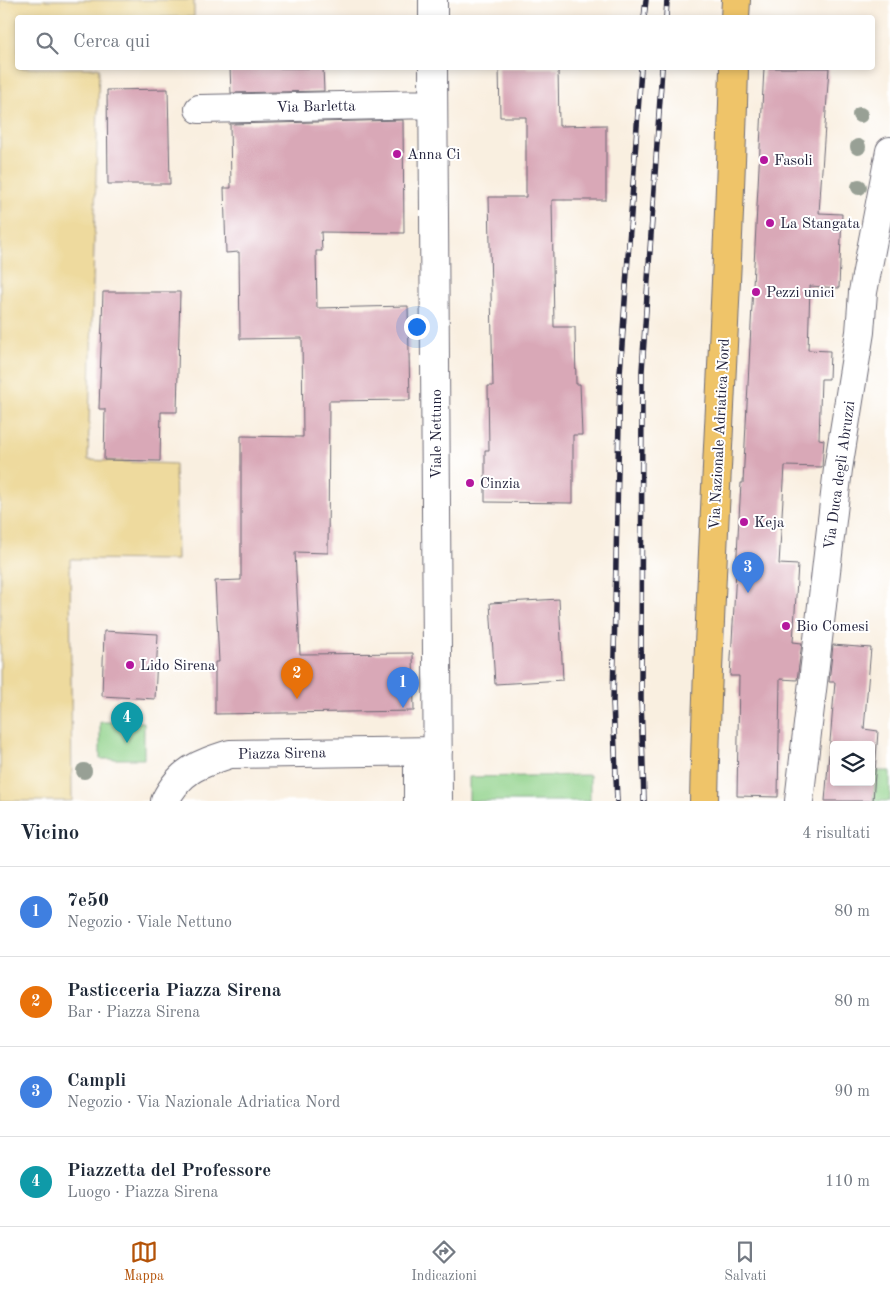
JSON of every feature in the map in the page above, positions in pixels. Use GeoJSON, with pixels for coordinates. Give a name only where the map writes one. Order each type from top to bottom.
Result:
{"type":"FeatureCollection","features":[{"type":"Feature","properties":{"kind":"main road"},"geometry":{"type":"LineString","coordinates":[[736,0],[736,15]]}},
{"type":"Feature","properties":{"kind":"main road","name":"Via Nazionale Adriatica Nord"},"geometry":{"type":"LineString","coordinates":[[704,801],[713,537],[730,203],[734,70]]}},
{"type":"Feature","properties":{"kind":"street"},"geometry":{"type":"LineString","coordinates":[[433,0],[433,15]]}},
{"type":"Feature","properties":{"kind":"street","name":"Viale Nettuno"},"geometry":{"type":"LineString","coordinates":[[433,70],[428,751],[438,801]]}},
{"type":"Feature","properties":{"kind":"street","name":"Via Barletta"},"geometry":{"type":"LineString","coordinates":[[199,109],[434,104]]}},
{"type":"Feature","properties":{"kind":"street","name":"Via Duca degli Abruzzi"},"geometry":{"type":"LineString","coordinates":[[799,801],[838,469],[860,332],[863,292],[890,150]]}},
{"type":"Feature","properties":{"kind":"street"},"geometry":{"type":"LineString","coordinates":[[418,801],[428,751]]}},
{"type":"Feature","properties":{"kind":"street","name":"Piazza Sirena"},"geometry":{"type":"LineString","coordinates":[[165,801],[171,788],[179,778],[202,763],[230,754],[428,751]]}},
{"type":"Feature","properties":{"kind":"green space"},"geometry":{"type":"Polygon","coordinates":[[[100,722],[144,722],[144,759],[100,759],[100,722]]]}},
{"type":"Feature","properties":{"kind":"green space"},"geometry":{"type":"Polygon","coordinates":[[[875,771],[890,771],[890,801],[873,801],[875,771]]]}},
{"type":"Feature","properties":{"kind":"green space"},"geometry":{"type":"Polygon","coordinates":[[[590,775],[590,801],[469,801],[469,777],[590,775]]]}},
{"type":"Feature","properties":{"kind":"sand"},"geometry":{"type":"Polygon","coordinates":[[[0,0],[194,0],[194,15],[15,15],[15,70],[99,70],[88,460],[175,464],[177,560],[70,559],[72,801],[0,801],[0,0]]]}},
{"type":"Feature","properties":{"kind":"building"},"geometry":{"type":"Polygon","coordinates":[[[230,70],[323,70],[324,91],[231,93],[230,70]]]}},
{"type":"Feature","properties":{"kind":"building"},"geometry":{"type":"Polygon","coordinates":[[[499,70],[558,70],[559,126],[606,125],[606,200],[552,200],[554,327],[575,327],[576,384],[580,384],[582,435],[573,435],[573,503],[485,502],[485,450],[489,450],[488,386],[493,386],[489,197],[526,197],[526,117],[500,117],[499,70]]]}},
{"type":"Feature","properties":{"kind":"building"},"geometry":{"type":"Polygon","coordinates":[[[764,70],[829,70],[819,213],[842,214],[839,288],[810,286],[808,350],[830,351],[829,379],[821,379],[819,439],[824,440],[822,467],[785,466],[779,564],[798,565],[793,642],[802,643],[797,680],[780,679],[778,797],[737,796],[739,676],[730,676],[741,483],[743,483],[764,70]]]}},
{"type":"Feature","properties":{"kind":"building"},"geometry":{"type":"Polygon","coordinates":[[[168,89],[170,184],[108,184],[107,90],[168,89]]]}},
{"type":"Feature","properties":{"kind":"building"},"geometry":{"type":"Polygon","coordinates":[[[403,120],[404,233],[321,232],[322,251],[316,251],[317,308],[408,306],[410,400],[329,401],[328,553],[295,552],[300,654],[413,653],[414,711],[215,714],[215,662],[219,662],[215,581],[241,580],[241,436],[303,437],[302,338],[240,339],[239,252],[226,253],[224,188],[231,188],[230,124],[403,120]]]}},
{"type":"Feature","properties":{"kind":"building"},"geometry":{"type":"Polygon","coordinates":[[[103,292],[180,292],[177,412],[161,412],[160,461],[104,460],[105,409],[99,409],[103,292]]]}},
{"type":"Feature","properties":{"kind":"building"},"geometry":{"type":"Polygon","coordinates":[[[559,599],[563,680],[495,684],[490,603],[559,599]]]}},
{"type":"Feature","properties":{"kind":"building","name":"Lido Sirena"},"geometry":{"type":"Polygon","coordinates":[[[104,631],[158,634],[155,699],[102,696],[104,631]]]}},
{"type":"Feature","properties":{"kind":"building"},"geometry":{"type":"Polygon","coordinates":[[[833,645],[871,648],[864,729],[878,731],[875,773],[875,741],[830,741],[835,682],[829,682],[833,645]]]}},
{"type":"Feature","properties":{"kind":"building"},"geometry":{"type":"Polygon","coordinates":[[[830,742],[830,786],[874,786],[873,801],[825,801],[830,742]]]}},
{"type":"Feature","properties":{"kind":"railway"},"geometry":{"type":"LineString","coordinates":[[644,15],[646,0]]}},
{"type":"Feature","properties":{"kind":"railway"},"geometry":{"type":"LineString","coordinates":[[666,15],[667,0]]}},
{"type":"Feature","properties":{"kind":"railway"},"geometry":{"type":"LineString","coordinates":[[617,801],[613,701],[620,374],[641,70]]}},
{"type":"Feature","properties":{"kind":"railway"},"geometry":{"type":"LineString","coordinates":[[644,801],[641,698],[642,371],[662,70]]}},
{"type":"Feature","properties":{"kind":"place","name":"Anna Ci"},"geometry":{"type":"Point","coordinates":[397,154]}},
{"type":"Feature","properties":{"kind":"place","name":"Fasoli"},"geometry":{"type":"Point","coordinates":[764,160]}},
{"type":"Feature","properties":{"kind":"place","name":"La Stangata"},"geometry":{"type":"Point","coordinates":[770,223]}},
{"type":"Feature","properties":{"kind":"place","name":"Pezzi unici"},"geometry":{"type":"Point","coordinates":[756,292]}},
{"type":"Feature","properties":{"kind":"place","name":"Cinzia"},"geometry":{"type":"Point","coordinates":[470,483]}},
{"type":"Feature","properties":{"kind":"place","name":"Keja"},"geometry":{"type":"Point","coordinates":[744,522]}},
{"type":"Feature","properties":{"kind":"place","name":"Campli"},"geometry":{"type":"Point","coordinates":[748,593]}},
{"type":"Feature","properties":{"kind":"place","name":"Bio Comesi"},"geometry":{"type":"Point","coordinates":[786,626]}},
{"type":"Feature","properties":{"kind":"place","name":"Lido Sirena"},"geometry":{"type":"Point","coordinates":[130,665]}},
{"type":"Feature","properties":{"kind":"place","name":"Pasticceria Piazza Sirena"},"geometry":{"type":"Point","coordinates":[297,699]}},
{"type":"Feature","properties":{"kind":"place","name":"7e50"},"geometry":{"type":"Point","coordinates":[403,708]}},
{"type":"Feature","properties":{"kind":"place","name":"Piazzetta del Professore"},"geometry":{"type":"Point","coordinates":[127,743]}}]}
